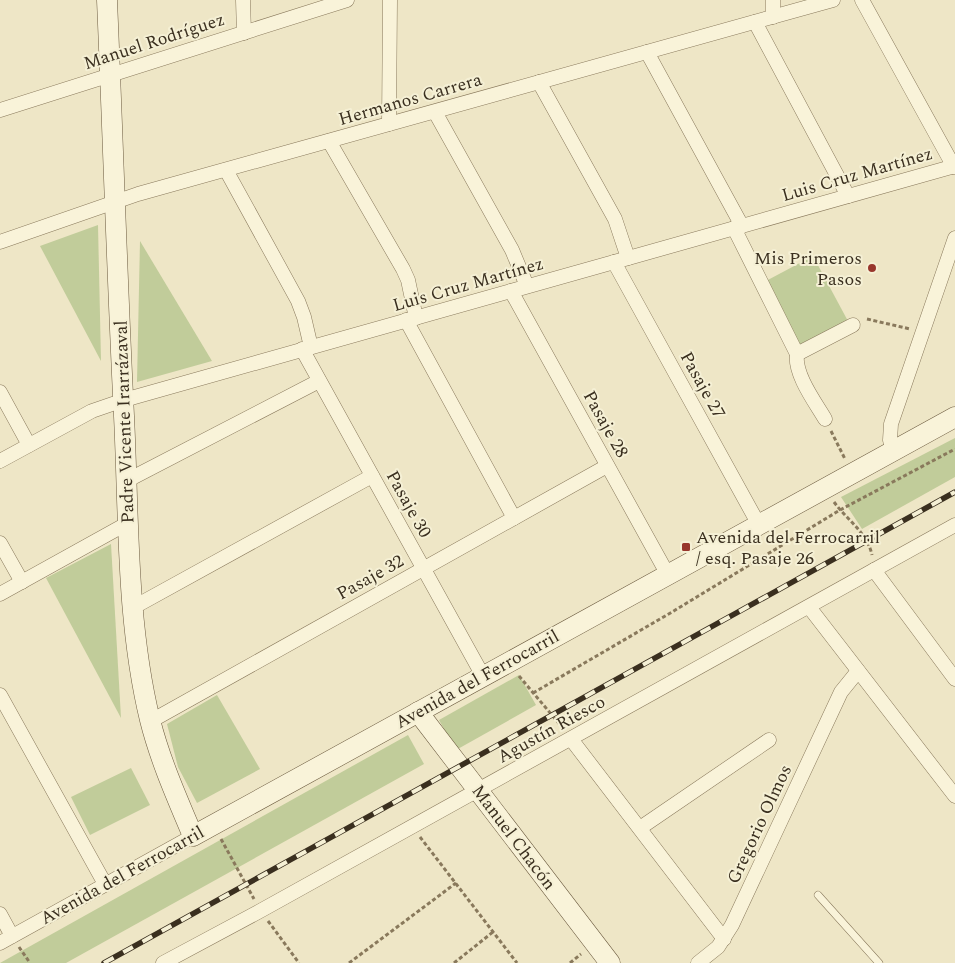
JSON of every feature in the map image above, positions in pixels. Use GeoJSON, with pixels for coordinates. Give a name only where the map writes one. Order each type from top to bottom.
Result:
{"type":"FeatureCollection","features":[{"type":"Feature","properties":{"kind":"street","name":"Padre Vicente Irarrázaval"},"geometry":{"type":"LineString","coordinates":[[107,0],[128,524],[140,666],[151,721],[162,758],[193,836]]}},
{"type":"Feature","properties":{"kind":"street"},"geometry":{"type":"LineString","coordinates":[[243,0],[244,33]]}},
{"type":"Feature","properties":{"kind":"street","name":"Manuel Rodríguez"},"geometry":{"type":"LineString","coordinates":[[0,110],[347,0]]}},
{"type":"Feature","properties":{"kind":"street"},"geometry":{"type":"LineString","coordinates":[[389,124],[390,0]]}},
{"type":"Feature","properties":{"kind":"street"},"geometry":{"type":"LineString","coordinates":[[773,0],[773,17]]}},
{"type":"Feature","properties":{"kind":"street","name":"Hermanos Carrera"},"geometry":{"type":"LineString","coordinates":[[0,242],[116,201],[833,0]]}},
{"type":"Feature","properties":{"kind":"street"},"geometry":{"type":"LineString","coordinates":[[862,0],[954,166]]}},
{"type":"Feature","properties":{"kind":"street"},"geometry":{"type":"LineString","coordinates":[[755,22],[848,196]]}},
{"type":"Feature","properties":{"kind":"street"},"geometry":{"type":"LineString","coordinates":[[647,52],[738,227],[797,354],[796,363],[799,373],[826,419]]}},
{"type":"Feature","properties":{"kind":"street"},"geometry":{"type":"LineString","coordinates":[[539,82],[615,219],[628,258]]}},
{"type":"Feature","properties":{"kind":"street"},"geometry":{"type":"LineString","coordinates":[[435,112],[512,250],[527,286]]}},
{"type":"Feature","properties":{"kind":"street"},"geometry":{"type":"LineString","coordinates":[[330,141],[403,269],[408,280],[411,319],[514,518]]}},
{"type":"Feature","properties":{"kind":"street","name":"Luis Cruz Martínez"},"geometry":{"type":"LineString","coordinates":[[0,462],[92,411],[124,400],[954,166]]}},
{"type":"Feature","properties":{"kind":"street","name":"Pasaje 30"},"geometry":{"type":"LineString","coordinates":[[226,170],[298,301],[304,317],[307,348],[319,381],[483,676]]}},
{"type":"Feature","properties":{"kind":"street"},"geometry":{"type":"LineString","coordinates":[[893,452],[890,440],[891,424],[955,238]]}},
{"type":"Feature","properties":{"kind":"street","name":"Pasaje 27"},"geometry":{"type":"LineString","coordinates":[[614,262],[759,525]]}},
{"type":"Feature","properties":{"kind":"street","name":"Pasaje 28"},"geometry":{"type":"LineString","coordinates":[[511,291],[668,575]]}},
{"type":"Feature","properties":{"kind":"street"},"geometry":{"type":"LineString","coordinates":[[797,354],[853,325]]}},
{"type":"Feature","properties":{"kind":"street"},"geometry":{"type":"LineString","coordinates":[[126,482],[319,381]]}},
{"type":"Feature","properties":{"kind":"street"},"geometry":{"type":"LineString","coordinates":[[0,392],[29,445]]}},
{"type":"Feature","properties":{"kind":"street","name":"Avenida del Ferrocarril"},"geometry":{"type":"LineString","coordinates":[[6,939],[955,417]]}},
{"type":"Feature","properties":{"kind":"street","name":"Pasaje 32"},"geometry":{"type":"LineString","coordinates":[[151,721],[607,466]]}},
{"type":"Feature","properties":{"kind":"street"},"geometry":{"type":"LineString","coordinates":[[134,607],[372,476]]}},
{"type":"Feature","properties":{"kind":"street"},"geometry":{"type":"LineString","coordinates":[[0,594],[128,524]]}},
{"type":"Feature","properties":{"kind":"street","name":"Agustín Riesco"},"geometry":{"type":"LineString","coordinates":[[164,963],[572,739],[955,525]]}},
{"type":"Feature","properties":{"kind":"street"},"geometry":{"type":"LineString","coordinates":[[0,543],[22,582]]}},
{"type":"Feature","properties":{"kind":"street"},"geometry":{"type":"LineString","coordinates":[[874,570],[955,679]]}},
{"type":"Feature","properties":{"kind":"street"},"geometry":{"type":"LineString","coordinates":[[809,607],[955,796]]}},
{"type":"Feature","properties":{"kind":"street","name":"Gregorio Olmos"},"geometry":{"type":"LineString","coordinates":[[698,963],[718,947],[732,925],[841,692],[858,671]]}},
{"type":"Feature","properties":{"kind":"street"},"geometry":{"type":"LineString","coordinates":[[0,695],[106,884]]}},
{"type":"Feature","properties":{"kind":"street","name":"Manuel Chacón"},"geometry":{"type":"LineString","coordinates":[[418,712],[610,963]]}},
{"type":"Feature","properties":{"kind":"street"},"geometry":{"type":"LineString","coordinates":[[572,739],[724,939]]}},
{"type":"Feature","properties":{"kind":"street"},"geometry":{"type":"LineString","coordinates":[[640,828],[769,740]]}},
{"type":"Feature","properties":{"kind":"street"},"geometry":{"type":"LineString","coordinates":[[0,914],[6,939]]}},
{"type":"Feature","properties":{"kind":"lane"},"geometry":{"type":"LineString","coordinates":[[818,894],[879,963]]}},
{"type":"Feature","properties":{"kind":"path"},"geometry":{"type":"LineString","coordinates":[[853,325],[865,319],[922,332]]}},
{"type":"Feature","properties":{"kind":"path"},"geometry":{"type":"LineString","coordinates":[[826,419],[853,474]]}},
{"type":"Feature","properties":{"kind":"path"},"geometry":{"type":"LineString","coordinates":[[532,692],[672,612],[840,510],[955,449]]}},
{"type":"Feature","properties":{"kind":"path"},"geometry":{"type":"LineString","coordinates":[[826,489],[840,510],[867,540],[872,553],[874,570]]}},
{"type":"Feature","properties":{"kind":"path"},"geometry":{"type":"LineString","coordinates":[[508,662],[572,739]]}},
{"type":"Feature","properties":{"kind":"path"},"geometry":{"type":"LineString","coordinates":[[213,824],[260,911],[299,963]]}},
{"type":"Feature","properties":{"kind":"path"},"geometry":{"type":"LineString","coordinates":[[413,827],[517,963]]}},
{"type":"Feature","properties":{"kind":"path"},"geometry":{"type":"LineString","coordinates":[[349,963],[456,883]]}},
{"type":"Feature","properties":{"kind":"path"},"geometry":{"type":"LineString","coordinates":[[454,963],[493,932]]}},
{"type":"Feature","properties":{"kind":"green space"},"geometry":{"type":"Polygon","coordinates":[[[98,225],[101,361],[40,246],[98,225]]]}},
{"type":"Feature","properties":{"kind":"green space"},"geometry":{"type":"Polygon","coordinates":[[[140,241],[212,361],[137,382],[140,241]]]}},
{"type":"Feature","properties":{"kind":"green space"},"geometry":{"type":"Polygon","coordinates":[[[813,256],[849,323],[800,349],[764,282],[813,256]]]}},
{"type":"Feature","properties":{"kind":"green space"},"geometry":{"type":"Polygon","coordinates":[[[955,438],[955,477],[862,529],[841,497],[955,438]]]}},
{"type":"Feature","properties":{"kind":"green space"},"geometry":{"type":"Polygon","coordinates":[[[111,544],[121,718],[46,578],[111,544]]]}},
{"type":"Feature","properties":{"kind":"green space"},"geometry":{"type":"Polygon","coordinates":[[[519,675],[536,705],[456,750],[439,720],[519,675]]]}},
{"type":"Feature","properties":{"kind":"green space"},"geometry":{"type":"Polygon","coordinates":[[[217,695],[260,769],[197,803],[178,767],[167,724],[217,695]]]}},
{"type":"Feature","properties":{"kind":"green space"},"geometry":{"type":"Polygon","coordinates":[[[408,735],[424,764],[66,963],[0,963],[408,735]]]}},
{"type":"Feature","properties":{"kind":"green space"},"geometry":{"type":"Polygon","coordinates":[[[131,768],[150,805],[90,835],[71,797],[131,768]]]}},
{"type":"Feature","properties":{"kind":"railway"},"geometry":{"type":"LineString","coordinates":[[104,963],[955,492]]}},
{"type":"Feature","properties":{"kind":"place","name":"Mis Primeros Pasos"},"geometry":{"type":"Point","coordinates":[872,268]}},
{"type":"Feature","properties":{"kind":"place","name":"Avenida del Ferrocarril / esq. Pasaje 26"},"geometry":{"type":"Point","coordinates":[686,547]}}]}
